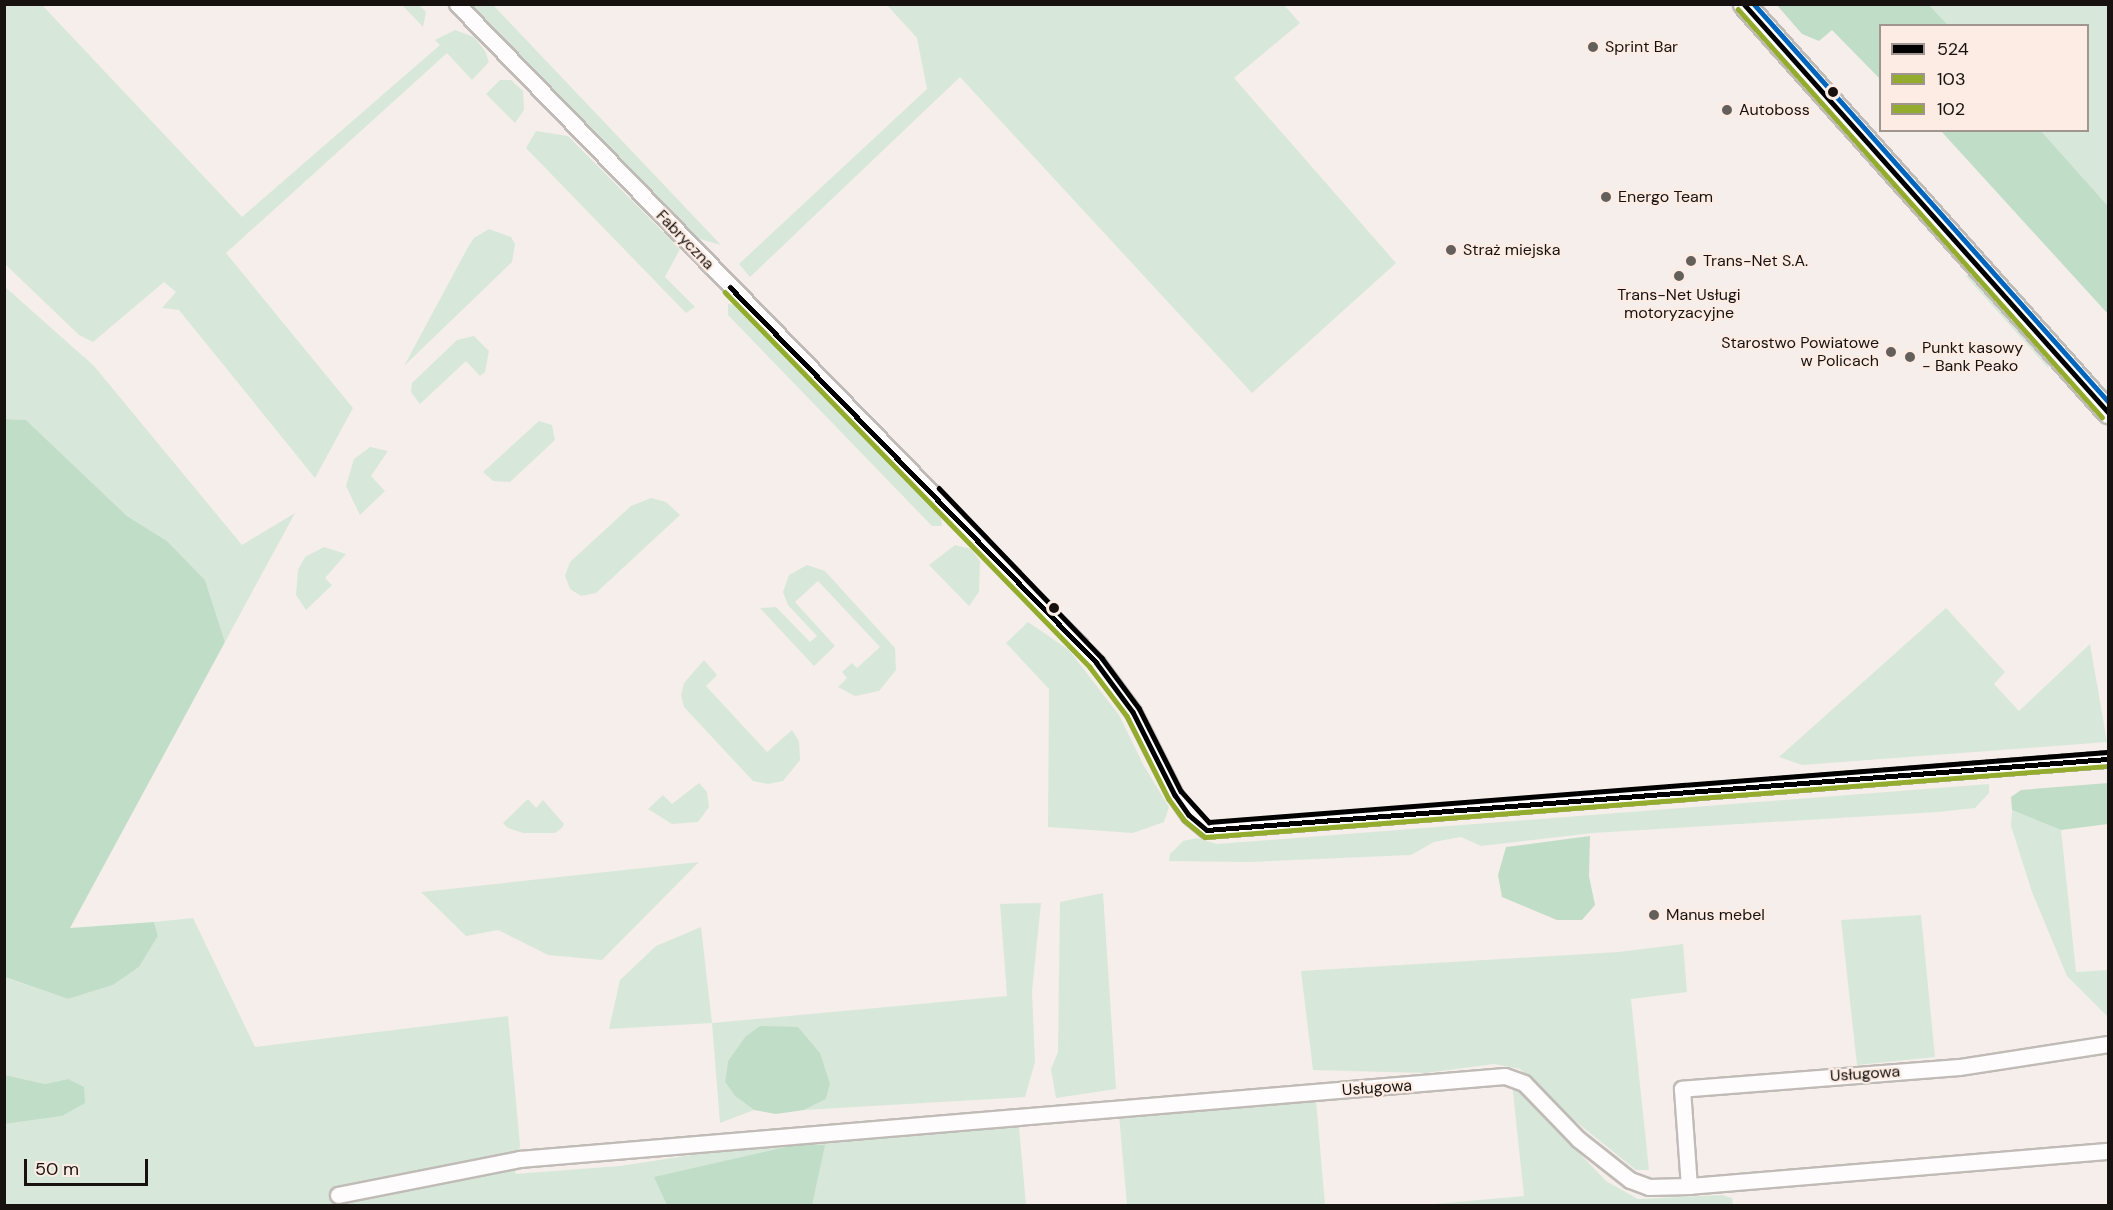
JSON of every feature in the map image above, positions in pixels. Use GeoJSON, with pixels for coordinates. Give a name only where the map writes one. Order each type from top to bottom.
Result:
{"type":"FeatureCollection","features":[{"type":"Feature","properties":{"kind":"main road"},"geometry":{"type":"LineString","coordinates":[[1744,4],[2109,412]]}},
{"type":"Feature","properties":{"kind":"street","name":"Fabryczna"},"geometry":{"type":"LineString","coordinates":[[457,4],[1096,662],[1133,712],[1176,795],[1189,815],[1207,830],[2109,759]]}},
{"type":"Feature","properties":{"kind":"street","name":"Usługowa"},"geometry":{"type":"LineString","coordinates":[[1689,1186],[1682,1089],[1959,1067],[2109,1044]]}},
{"type":"Feature","properties":{"kind":"street","name":"Usługowa"},"geometry":{"type":"LineString","coordinates":[[338,1195],[519,1159],[1026,1114],[1505,1076],[1524,1083],[1578,1139],[1630,1180],[1649,1187],[1689,1186],[2109,1151]]}},
{"type":"Feature","properties":{"kind":"green space"},"geometry":{"type":"Polygon","coordinates":[[[886,4],[1284,5],[1300,23],[1234,78],[1396,263],[1252,393],[960,77],[750,277],[739,264],[927,89],[917,38],[886,4]]]}},
{"type":"Feature","properties":{"kind":"green space"},"geometry":{"type":"Polygon","coordinates":[[[4,5],[42,5],[242,217],[440,45],[435,40],[455,30],[474,37],[485,51],[489,62],[472,80],[447,53],[226,253],[353,408],[315,478],[179,310],[162,308],[176,292],[164,282],[93,342],[79,335],[5,264],[4,5]]]}},
{"type":"Feature","properties":{"kind":"green space"},"geometry":{"type":"Polygon","coordinates":[[[402,5],[419,5],[426,12],[423,27],[402,5]]]}},
{"type":"Feature","properties":{"kind":"green space"},"geometry":{"type":"Polygon","coordinates":[[[468,5],[493,5],[721,245],[693,237],[468,5]]]}},
{"type":"Feature","properties":{"kind":"green space"},"geometry":{"type":"Polygon","coordinates":[[[1777,5],[1929,5],[1947,24],[1879,24],[1879,78],[1832,30],[1819,41],[1802,34],[1777,5]]]}},
{"type":"Feature","properties":{"kind":"green space"},"geometry":{"type":"Polygon","coordinates":[[[1929,5],[2108,5],[2108,206],[2042,132],[2089,132],[2089,24],[1947,24],[1929,5]]]}},
{"type":"Feature","properties":{"kind":"green space"},"geometry":{"type":"Polygon","coordinates":[[[500,80],[511,80],[523,91],[524,110],[515,123],[486,94],[500,80]]]}},
{"type":"Feature","properties":{"kind":"green space"},"geometry":{"type":"Polygon","coordinates":[[[536,131],[568,136],[680,249],[665,277],[695,307],[686,313],[526,148],[536,131]]]}},
{"type":"Feature","properties":{"kind":"green space"},"geometry":{"type":"Polygon","coordinates":[[[1942,132],[2042,132],[2108,206],[2108,314],[1942,132]]]}},
{"type":"Feature","properties":{"kind":"green space"},"geometry":{"type":"Polygon","coordinates":[[[489,229],[511,237],[515,244],[512,262],[404,366],[467,249],[474,238],[489,229]]]}},
{"type":"Feature","properties":{"kind":"green space"},"geometry":{"type":"Polygon","coordinates":[[[1965,275],[1974,277],[2046,356],[2049,369],[1965,275]]]}},
{"type":"Feature","properties":{"kind":"green space"},"geometry":{"type":"Polygon","coordinates":[[[4,286],[94,366],[242,545],[295,513],[225,642],[205,580],[167,541],[127,516],[26,420],[5,419],[4,286]]]}},
{"type":"Feature","properties":{"kind":"green space"},"geometry":{"type":"Polygon","coordinates":[[[728,304],[737,305],[941,518],[942,526],[932,526],[728,315],[728,304]]]}},
{"type":"Feature","properties":{"kind":"green space"},"geometry":{"type":"Polygon","coordinates":[[[474,336],[489,351],[485,372],[480,376],[466,361],[420,404],[411,392],[412,383],[457,340],[474,336]]]}},
{"type":"Feature","properties":{"kind":"green space"},"geometry":{"type":"Polygon","coordinates":[[[5,419],[26,420],[127,516],[167,541],[205,580],[225,642],[70,928],[154,922],[158,936],[139,967],[113,985],[68,999],[5,977],[5,419]]]}},
{"type":"Feature","properties":{"kind":"green space"},"geometry":{"type":"Polygon","coordinates":[[[539,421],[552,425],[555,440],[510,482],[493,481],[483,472],[539,421]]]}},
{"type":"Feature","properties":{"kind":"green space"},"geometry":{"type":"Polygon","coordinates":[[[370,447],[388,451],[371,476],[385,491],[360,515],[346,486],[354,459],[370,447]]]}},
{"type":"Feature","properties":{"kind":"green space"},"geometry":{"type":"Polygon","coordinates":[[[651,498],[666,502],[680,515],[596,593],[581,596],[570,589],[565,576],[570,562],[631,506],[651,498]]]}},
{"type":"Feature","properties":{"kind":"green space"},"geometry":{"type":"Polygon","coordinates":[[[955,545],[971,549],[980,561],[979,592],[969,606],[929,565],[955,545]]]}},
{"type":"Feature","properties":{"kind":"green space"},"geometry":{"type":"Polygon","coordinates":[[[324,547],[346,554],[325,578],[332,585],[306,610],[296,595],[298,570],[305,557],[324,547]]]}},
{"type":"Feature","properties":{"kind":"green space"},"geometry":{"type":"Polygon","coordinates":[[[807,565],[825,571],[895,648],[896,670],[879,691],[855,696],[838,687],[847,678],[842,672],[852,663],[857,668],[880,647],[818,581],[795,602],[835,646],[814,666],[760,608],[776,607],[810,642],[817,636],[788,605],[783,592],[789,575],[807,565]]]}},
{"type":"Feature","properties":{"kind":"green space"},"geometry":{"type":"Polygon","coordinates":[[[1946,608],[2005,672],[1994,684],[2019,711],[2090,644],[2107,742],[1802,765],[1779,757],[1946,608]]]}},
{"type":"Feature","properties":{"kind":"green space"},"geometry":{"type":"Polygon","coordinates":[[[1028,622],[1069,650],[1119,715],[1144,766],[1169,807],[1164,822],[1133,833],[1048,827],[1049,689],[1006,643],[1028,622]]]}},
{"type":"Feature","properties":{"kind":"green space"},"geometry":{"type":"Polygon","coordinates":[[[704,660],[717,675],[706,686],[767,752],[792,730],[799,741],[800,760],[783,781],[768,784],[753,781],[684,707],[681,695],[684,683],[704,660]]]}},
{"type":"Feature","properties":{"kind":"green space"},"geometry":{"type":"Polygon","coordinates":[[[699,783],[707,792],[709,807],[698,822],[672,824],[648,809],[663,795],[672,804],[699,783]]]}},
{"type":"Feature","properties":{"kind":"green space"},"geometry":{"type":"Polygon","coordinates":[[[2108,783],[2108,824],[2061,830],[2012,810],[2011,797],[2021,790],[2108,783]]]}},
{"type":"Feature","properties":{"kind":"green space"},"geometry":{"type":"Polygon","coordinates":[[[1989,784],[1989,793],[1975,808],[1938,812],[1593,833],[1481,846],[1461,837],[1434,842],[1411,855],[1248,862],[1169,861],[1170,854],[1183,841],[1197,838],[1217,844],[1989,784]]]}},
{"type":"Feature","properties":{"kind":"green space"},"geometry":{"type":"Polygon","coordinates":[[[528,799],[536,808],[543,800],[564,824],[562,828],[555,833],[523,833],[508,828],[503,823],[528,799]]]}},
{"type":"Feature","properties":{"kind":"green space"},"geometry":{"type":"Polygon","coordinates":[[[2012,810],[2061,830],[2076,972],[2108,970],[2108,1017],[2067,976],[2032,892],[2011,826],[2012,810]]]}},
{"type":"Feature","properties":{"kind":"green space"},"geometry":{"type":"Polygon","coordinates":[[[1590,836],[1589,876],[1595,905],[1582,920],[1557,920],[1502,897],[1498,875],[1506,847],[1590,836]]]}},
{"type":"Feature","properties":{"kind":"green space"},"geometry":{"type":"Polygon","coordinates":[[[699,862],[602,960],[548,955],[498,930],[466,936],[421,892],[699,862]]]}},
{"type":"Feature","properties":{"kind":"green space"},"geometry":{"type":"Polygon","coordinates":[[[1103,893],[1116,1089],[1056,1098],[1051,1069],[1058,1052],[1060,902],[1103,893]]]}},
{"type":"Feature","properties":{"kind":"green space"},"geometry":{"type":"Polygon","coordinates":[[[1041,903],[1032,991],[1035,1062],[1025,1097],[804,1110],[826,1099],[830,1084],[745,1037],[728,1061],[725,1082],[735,1096],[754,1110],[720,1123],[712,1023],[1007,996],[1000,904],[1041,903]]]}},
{"type":"Feature","properties":{"kind":"green space"},"geometry":{"type":"Polygon","coordinates":[[[1921,915],[1935,1057],[1857,1065],[1841,920],[1921,915]]]}},
{"type":"Feature","properties":{"kind":"green space"},"geometry":{"type":"Polygon","coordinates":[[[193,918],[255,1047],[508,1016],[520,1145],[515,1174],[620,1166],[724,1150],[1019,1127],[1026,1205],[5,1205],[5,1124],[62,1116],[68,1079],[45,1084],[5,1075],[4,977],[68,999],[113,985],[139,967],[158,936],[154,922],[193,918]]]}},
{"type":"Feature","properties":{"kind":"green space"},"geometry":{"type":"Polygon","coordinates":[[[701,927],[712,1023],[609,1029],[620,980],[656,946],[701,927]]]}},
{"type":"Feature","properties":{"kind":"green space"},"geometry":{"type":"Polygon","coordinates":[[[1683,944],[1687,992],[1631,999],[1649,1170],[1636,1170],[1565,1113],[1520,1069],[1494,1064],[1426,1073],[1313,1070],[1301,971],[1618,952],[1683,944]]]}},
{"type":"Feature","properties":{"kind":"green space"},"geometry":{"type":"Polygon","coordinates":[[[760,1026],[798,1027],[820,1053],[830,1084],[826,1099],[804,1110],[776,1114],[754,1110],[735,1096],[725,1082],[728,1061],[745,1037],[760,1026]]]}},
{"type":"Feature","properties":{"kind":"green space"},"geometry":{"type":"Polygon","coordinates":[[[5,1075],[45,1084],[68,1079],[84,1087],[85,1103],[62,1116],[5,1124],[5,1075]]]}},
{"type":"Feature","properties":{"kind":"green space"},"geometry":{"type":"Polygon","coordinates":[[[1512,1083],[1606,1181],[1638,1199],[1722,1195],[1732,1198],[1733,1205],[1413,1206],[1524,1196],[1512,1083]]]}},
{"type":"Feature","properties":{"kind":"green space"},"geometry":{"type":"Polygon","coordinates":[[[1316,1100],[1325,1205],[1127,1205],[1119,1115],[1316,1100]]]}},
{"type":"Feature","properties":{"kind":"green space"},"geometry":{"type":"Polygon","coordinates":[[[795,1145],[825,1145],[812,1205],[667,1205],[654,1177],[795,1145]]]}},
{"type":"Feature","properties":{"kind":"transit line","name":"524"},"geometry":{"type":"LineString","coordinates":[[1744,4],[2108,412]]}},
{"type":"Feature","properties":{"kind":"transit line"},"geometry":{"type":"LineString","coordinates":[[1754,4],[2108,401]]}},
{"type":"Feature","properties":{"kind":"transit line","name":"103"},"geometry":{"type":"LineString","coordinates":[[1738,9],[2102,417]]}},
{"type":"Feature","properties":{"kind":"transit line","name":"524"},"geometry":{"type":"LineString","coordinates":[[730,287],[1096,662],[1133,712],[1175,795],[1189,815],[1207,830],[2108,759]]}},
{"type":"Feature","properties":{"kind":"transit line","name":"102"},"geometry":{"type":"LineString","coordinates":[[725,292],[1090,667],[1127,716],[1169,799],[1184,820],[1205,837],[2108,766]]}},
{"type":"Feature","properties":{"kind":"transit line"},"geometry":{"type":"LineString","coordinates":[[939,488],[1102,658],[1139,708],[1181,791],[1209,822],[2107,752]]}},
{"type":"Feature","properties":{"kind":"place","name":"Sprint Bar"},"geometry":{"type":"Point","coordinates":[1593,47]}},
{"type":"Feature","properties":{"kind":"place","name":"Autoboss"},"geometry":{"type":"Point","coordinates":[1727,110]}},
{"type":"Feature","properties":{"kind":"place","name":"Energo Team"},"geometry":{"type":"Point","coordinates":[1606,197]}},
{"type":"Feature","properties":{"kind":"place","name":"Straż miejska"},"geometry":{"type":"Point","coordinates":[1451,250]}},
{"type":"Feature","properties":{"kind":"place","name":"Trans-Net S.A."},"geometry":{"type":"Point","coordinates":[1691,261]}},
{"type":"Feature","properties":{"kind":"place","name":"Trans-Net Usługi motoryzacyjne"},"geometry":{"type":"Point","coordinates":[1679,276]}},
{"type":"Feature","properties":{"kind":"place","name":"Starostwo Powiatowe w Policach"},"geometry":{"type":"Point","coordinates":[1891,352]}},
{"type":"Feature","properties":{"kind":"place","name":"Punkt kasowy - Bank Peako"},"geometry":{"type":"Point","coordinates":[1910,357]}},
{"type":"Feature","properties":{"kind":"place","name":"Manus mebel"},"geometry":{"type":"Point","coordinates":[1654,915]}}]}
